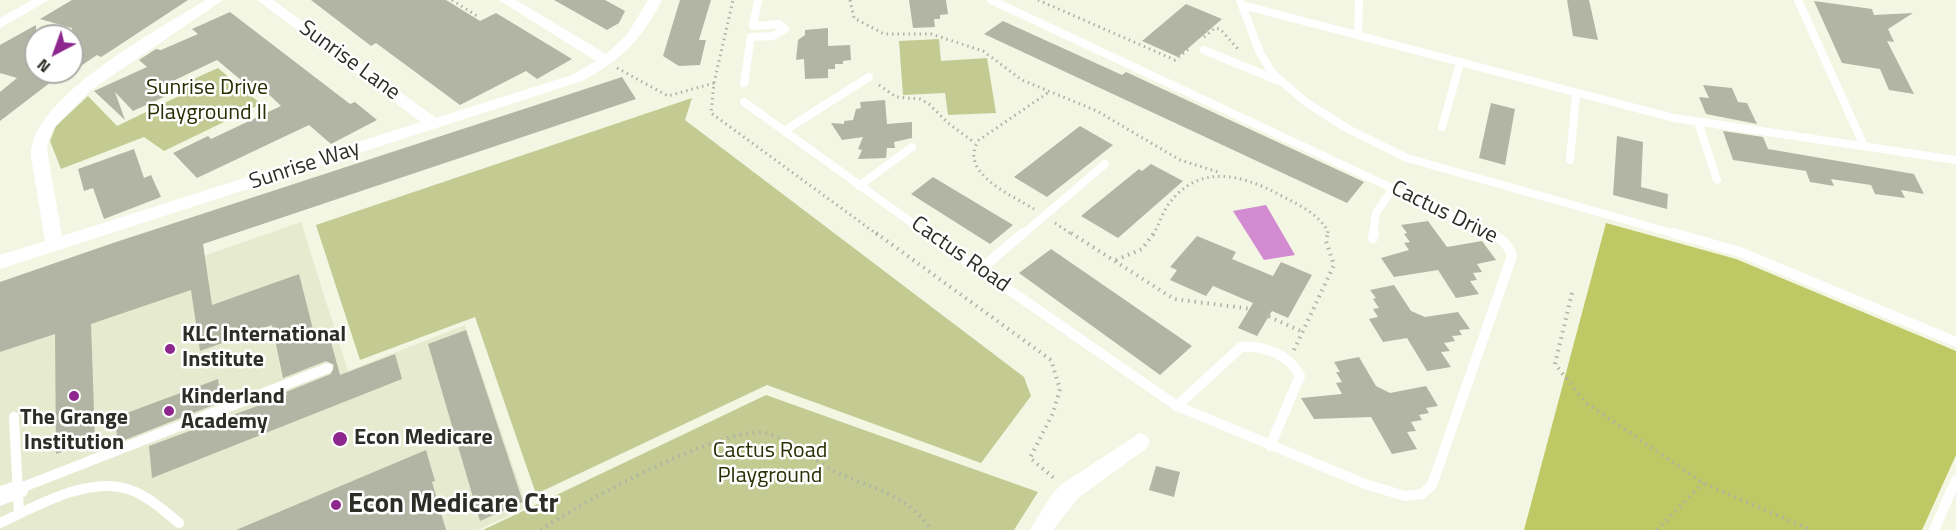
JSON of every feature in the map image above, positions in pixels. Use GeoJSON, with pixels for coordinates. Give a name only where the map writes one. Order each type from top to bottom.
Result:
{"type":"FeatureCollection","features":[{"type":"Feature","properties":{"kind":"street"},"geometry":{"type":"LineString","coordinates":[[0,24],[42,0]]}},
{"type":"Feature","properties":{"kind":"street"},"geometry":{"type":"LineString","coordinates":[[55,244],[39,143],[47,125],[74,94],[158,36],[216,0]]}},
{"type":"Feature","properties":{"kind":"street","name":"Sunrise Lane"},"geometry":{"type":"LineString","coordinates":[[264,0],[433,123]]}},
{"type":"Feature","properties":{"kind":"street"},"geometry":{"type":"LineString","coordinates":[[506,0],[607,61]]}},
{"type":"Feature","properties":{"kind":"street","name":"Sunrise Way"},"geometry":{"type":"LineString","coordinates":[[0,262],[577,78],[607,61],[628,45],[655,0]]}},
{"type":"Feature","properties":{"kind":"street"},"geometry":{"type":"LineString","coordinates":[[1041,530],[1060,501],[1070,491],[1140,442]]}},
{"type":"Feature","properties":{"kind":"lane"},"geometry":{"type":"LineString","coordinates":[[744,83],[751,37],[773,36],[785,29],[785,26],[779,24],[753,26],[758,0]]}},
{"type":"Feature","properties":{"kind":"lane","name":"Cactus Drive"},"geometry":{"type":"LineString","coordinates":[[991,0],[1501,239],[1510,249],[1512,256],[1432,485],[1422,494],[1405,496],[1365,484],[1177,406]]}},
{"type":"Feature","properties":{"kind":"lane"},"geometry":{"type":"LineString","coordinates":[[1358,35],[1359,0]]}},
{"type":"Feature","properties":{"kind":"lane"},"geometry":{"type":"LineString","coordinates":[[1798,0],[1864,146]]}},
{"type":"Feature","properties":{"kind":"lane"},"geometry":{"type":"LineString","coordinates":[[1241,2],[1576,94],[1698,122],[1956,160]]}},
{"type":"Feature","properties":{"kind":"lane"},"geometry":{"type":"LineString","coordinates":[[1241,2],[1264,61],[1281,82]]}},
{"type":"Feature","properties":{"kind":"lane"},"geometry":{"type":"LineString","coordinates":[[1204,50],[1281,82],[1346,129],[1407,158],[1740,252],[1956,342]]}},
{"type":"Feature","properties":{"kind":"lane"},"geometry":{"type":"LineString","coordinates":[[1443,127],[1460,63]]}},
{"type":"Feature","properties":{"kind":"lane"},"geometry":{"type":"LineString","coordinates":[[784,132],[869,77]]}},
{"type":"Feature","properties":{"kind":"lane"},"geometry":{"type":"LineString","coordinates":[[1570,160],[1576,94]]}},
{"type":"Feature","properties":{"kind":"lane","name":"Cactus Road"},"geometry":{"type":"LineString","coordinates":[[744,102],[859,186],[1177,406]]}},
{"type":"Feature","properties":{"kind":"lane"},"geometry":{"type":"LineString","coordinates":[[1698,122],[1717,180]]}},
{"type":"Feature","properties":{"kind":"lane"},"geometry":{"type":"LineString","coordinates":[[859,186],[912,147]]}},
{"type":"Feature","properties":{"kind":"lane"},"geometry":{"type":"LineString","coordinates":[[981,269],[1105,164]]}},
{"type":"Feature","properties":{"kind":"lane"},"geometry":{"type":"LineString","coordinates":[[1373,238],[1376,213],[1393,188]]}},
{"type":"Feature","properties":{"kind":"lane"},"geometry":{"type":"LineString","coordinates":[[1177,406],[1241,347],[1250,345],[1289,360],[1297,367],[1300,376],[1270,446]]}},
{"type":"Feature","properties":{"kind":"lane"},"geometry":{"type":"LineString","coordinates":[[9,493],[328,368]]}},
{"type":"Feature","properties":{"kind":"lane"},"geometry":{"type":"LineString","coordinates":[[14,417],[9,493],[20,514]]}},
{"type":"Feature","properties":{"kind":"lane"},"geometry":{"type":"LineString","coordinates":[[1934,530],[1956,480]]}},
{"type":"Feature","properties":{"kind":"lane"},"geometry":{"type":"LineString","coordinates":[[0,523],[96,486],[123,487],[150,500],[180,523]]}},
{"type":"Feature","properties":{"kind":"path"},"geometry":{"type":"LineString","coordinates":[[452,0],[477,16]]}},
{"type":"Feature","properties":{"kind":"path"},"geometry":{"type":"LineString","coordinates":[[732,0],[714,83],[711,113],[1051,360],[1060,389],[1053,413],[1030,458],[1070,491]]}},
{"type":"Feature","properties":{"kind":"path"},"geometry":{"type":"LineString","coordinates":[[850,0],[854,18],[880,33],[931,34],[989,54],[1022,80],[1082,104],[1131,128],[1180,160],[1251,180],[1312,211],[1328,231],[1326,241],[1334,265],[1289,360]]}},
{"type":"Feature","properties":{"kind":"path"},"geometry":{"type":"LineString","coordinates":[[1038,0],[1175,60],[1193,45]]}},
{"type":"Feature","properties":{"kind":"path"},"geometry":{"type":"LineString","coordinates":[[1202,38],[1215,28],[1220,29],[1247,56],[1264,61]]}},
{"type":"Feature","properties":{"kind":"path"},"geometry":{"type":"LineString","coordinates":[[607,61],[668,96],[714,83]]}},
{"type":"Feature","properties":{"kind":"path"},"geometry":{"type":"LineString","coordinates":[[869,77],[896,97],[920,99],[975,143]]}},
{"type":"Feature","properties":{"kind":"path"},"geometry":{"type":"LineString","coordinates":[[1049,92],[975,143],[971,156],[975,168],[1043,216],[1174,299],[1185,303],[1233,304],[1252,309]]}},
{"type":"Feature","properties":{"kind":"path"},"geometry":{"type":"LineString","coordinates":[[1115,260],[1142,249],[1148,243],[1178,195],[1197,182],[1221,173]]}},
{"type":"Feature","properties":{"kind":"path"},"geometry":{"type":"LineString","coordinates":[[1572,293],[1555,364],[1586,403],[1703,483],[1811,530]]}},
{"type":"Feature","properties":{"kind":"path"},"geometry":{"type":"LineString","coordinates":[[1263,314],[1303,332]]}},
{"type":"Feature","properties":{"kind":"path"},"geometry":{"type":"LineString","coordinates":[[541,530],[555,520],[671,461],[732,437],[756,432],[776,438],[845,477],[894,494],[912,506],[931,530]]}},
{"type":"Feature","properties":{"kind":"path"},"geometry":{"type":"LineString","coordinates":[[1657,530],[1703,483]]}},
{"type":"Feature","properties":{"kind":"shaded area"},"geometry":{"type":"Polygon","coordinates":[[[1266,205],[1295,255],[1264,260],[1233,211],[1266,205]]]}},
{"type":"Feature","properties":{"kind":"shaded area"},"geometry":{"type":"Polygon","coordinates":[[[301,222],[348,371],[465,325],[527,507],[478,530],[0,530],[0,327],[301,222]]]}},
{"type":"Feature","properties":{"kind":"green space"},"geometry":{"type":"Polygon","coordinates":[[[939,39],[941,61],[987,58],[996,113],[948,115],[945,93],[903,95],[899,41],[939,39]]]}},
{"type":"Feature","properties":{"kind":"green space","name":"Sunrise Drive Playground II"},"geometry":{"type":"Polygon","coordinates":[[[218,68],[261,104],[164,151],[144,137],[61,169],[50,141],[56,126],[88,96],[117,126],[181,95],[178,86],[218,68]]]}},
{"type":"Feature","properties":{"kind":"green space"},"geometry":{"type":"Polygon","coordinates":[[[692,98],[685,120],[1024,377],[1031,396],[981,463],[767,385],[536,494],[475,317],[360,360],[316,225],[692,98]]]}},
{"type":"Feature","properties":{"kind":"green space"},"geometry":{"type":"Polygon","coordinates":[[[1606,223],[1736,259],[1956,351],[1956,455],[1922,530],[1524,530],[1606,223]]]}},
{"type":"Feature","properties":{"kind":"green space","name":"Cactus Road Playground"},"geometry":{"type":"Polygon","coordinates":[[[766,395],[1038,492],[1014,530],[483,530],[766,395]]]}},
{"type":"Feature","properties":{"kind":"building"},"geometry":{"type":"Polygon","coordinates":[[[72,0],[188,0],[101,57],[97,55],[84,64],[84,24],[58,24],[40,19],[72,0]]]}},
{"type":"Feature","properties":{"kind":"building"},"geometry":{"type":"Polygon","coordinates":[[[311,0],[446,0],[480,21],[496,13],[572,59],[537,79],[526,71],[460,105],[376,43],[371,46],[311,0]]]}},
{"type":"Feature","properties":{"kind":"building"},"geometry":{"type":"Polygon","coordinates":[[[554,0],[605,0],[625,11],[619,23],[607,30],[554,0]]]}},
{"type":"Feature","properties":{"kind":"building"},"geometry":{"type":"Polygon","coordinates":[[[680,0],[711,0],[699,40],[706,40],[700,65],[679,66],[663,56],[680,0]]]}},
{"type":"Feature","properties":{"kind":"building"},"geometry":{"type":"Polygon","coordinates":[[[909,0],[946,0],[948,14],[940,15],[940,19],[934,19],[935,27],[913,28],[909,0]]]}},
{"type":"Feature","properties":{"kind":"building"},"geometry":{"type":"Polygon","coordinates":[[[1567,0],[1589,0],[1598,40],[1573,36],[1567,0]]]}},
{"type":"Feature","properties":{"kind":"building"},"geometry":{"type":"Polygon","coordinates":[[[1814,1],[1872,9],[1874,15],[1913,13],[1888,29],[1894,42],[1887,41],[1914,94],[1889,90],[1880,69],[1842,63],[1814,1]]]}},
{"type":"Feature","properties":{"kind":"building"},"geometry":{"type":"Polygon","coordinates":[[[1186,4],[1222,19],[1178,57],[1142,41],[1186,4]]]}},
{"type":"Feature","properties":{"kind":"building"},"geometry":{"type":"Polygon","coordinates":[[[230,12],[350,104],[355,102],[377,120],[331,144],[309,125],[197,178],[173,153],[208,136],[211,139],[281,106],[256,82],[248,86],[217,60],[156,89],[164,97],[133,111],[115,92],[125,120],[94,91],[147,67],[139,60],[156,49],[161,50],[198,34],[192,29],[230,12]]]}},
{"type":"Feature","properties":{"kind":"building"},"geometry":{"type":"Polygon","coordinates":[[[1003,21],[1122,75],[1126,72],[1364,182],[1347,203],[984,34],[1003,21]]]}},
{"type":"Feature","properties":{"kind":"building"},"geometry":{"type":"Polygon","coordinates":[[[828,28],[828,46],[850,45],[851,60],[843,61],[843,64],[835,64],[835,69],[828,69],[828,78],[805,79],[804,59],[796,60],[798,40],[805,35],[805,30],[828,28]]]}},
{"type":"Feature","properties":{"kind":"building"},"geometry":{"type":"Polygon","coordinates":[[[24,32],[24,84],[48,84],[0,121],[0,92],[17,78],[0,73],[0,45],[24,32]]]}},
{"type":"Feature","properties":{"kind":"building"},"geometry":{"type":"Polygon","coordinates":[[[622,77],[636,99],[203,244],[212,305],[299,274],[315,337],[328,331],[340,375],[395,354],[402,379],[152,478],[149,446],[287,395],[286,392],[331,374],[334,365],[326,361],[283,378],[272,325],[200,351],[191,290],[91,324],[95,440],[56,454],[55,334],[0,352],[0,282],[622,77]]]}},
{"type":"Feature","properties":{"kind":"building"},"geometry":{"type":"Polygon","coordinates":[[[1703,85],[1732,88],[1738,102],[1747,103],[1757,124],[1706,114],[1699,97],[1709,98],[1703,85]]]}},
{"type":"Feature","properties":{"kind":"building"},"geometry":{"type":"Polygon","coordinates":[[[885,100],[887,124],[912,122],[912,138],[894,142],[895,148],[887,148],[886,158],[858,159],[862,150],[858,149],[863,137],[842,140],[831,123],[844,124],[844,121],[853,120],[856,109],[861,108],[860,102],[885,100]]]}},
{"type":"Feature","properties":{"kind":"building"},"geometry":{"type":"Polygon","coordinates":[[[1491,103],[1515,109],[1505,165],[1479,158],[1491,103]]]}},
{"type":"Feature","properties":{"kind":"building"},"geometry":{"type":"Polygon","coordinates":[[[1080,126],[1113,145],[1047,197],[1014,177],[1080,126]]]}},
{"type":"Feature","properties":{"kind":"building"},"geometry":{"type":"Polygon","coordinates":[[[1723,131],[1763,137],[1768,149],[1914,174],[1924,194],[1901,190],[1905,198],[1875,194],[1871,185],[1831,179],[1834,186],[1810,182],[1806,171],[1733,160],[1723,131]]]}},
{"type":"Feature","properties":{"kind":"building"},"geometry":{"type":"Polygon","coordinates":[[[1617,136],[1643,142],[1641,187],[1668,194],[1667,209],[1613,195],[1617,136]]]}},
{"type":"Feature","properties":{"kind":"building"},"geometry":{"type":"Polygon","coordinates":[[[134,149],[144,178],[151,175],[161,197],[104,219],[93,188],[84,191],[78,169],[134,149]]]}},
{"type":"Feature","properties":{"kind":"building"},"geometry":{"type":"Polygon","coordinates":[[[1151,164],[1183,181],[1118,238],[1081,216],[1139,169],[1142,171],[1151,164]]]}},
{"type":"Feature","properties":{"kind":"building"},"geometry":{"type":"Polygon","coordinates":[[[933,177],[1013,225],[990,244],[911,194],[933,177]]]}},
{"type":"Feature","properties":{"kind":"building"},"geometry":{"type":"Polygon","coordinates":[[[1428,221],[1447,247],[1482,241],[1496,260],[1477,264],[1482,272],[1473,273],[1477,280],[1470,281],[1479,294],[1456,298],[1438,270],[1394,277],[1381,258],[1409,250],[1404,243],[1410,242],[1401,225],[1428,221]]]}},
{"type":"Feature","properties":{"kind":"building"},"geometry":{"type":"Polygon","coordinates":[[[1197,236],[1236,252],[1232,259],[1273,276],[1281,262],[1312,275],[1288,318],[1272,311],[1257,336],[1238,328],[1253,303],[1213,286],[1206,296],[1170,280],[1177,270],[1170,267],[1197,236]]]}},
{"type":"Feature","properties":{"kind":"building"},"geometry":{"type":"Polygon","coordinates":[[[1051,249],[1192,346],[1160,375],[1019,273],[1051,249]]]}},
{"type":"Feature","properties":{"kind":"building"},"geometry":{"type":"Polygon","coordinates":[[[1394,285],[1411,311],[1425,317],[1458,312],[1470,329],[1459,330],[1462,335],[1452,336],[1455,341],[1444,343],[1450,351],[1441,352],[1451,367],[1427,371],[1407,338],[1383,342],[1369,319],[1378,317],[1373,309],[1379,308],[1370,290],[1394,285]]]}},
{"type":"Feature","properties":{"kind":"building"},"geometry":{"type":"Polygon","coordinates":[[[466,330],[523,502],[480,521],[428,344],[466,330]]]}},
{"type":"Feature","properties":{"kind":"building"},"geometry":{"type":"Polygon","coordinates":[[[1359,357],[1376,386],[1390,393],[1426,386],[1438,406],[1426,408],[1429,413],[1419,415],[1422,420],[1411,422],[1416,431],[1407,432],[1417,449],[1392,454],[1371,417],[1314,419],[1301,398],[1342,394],[1336,383],[1342,382],[1336,372],[1340,372],[1334,362],[1359,357]]]}},
{"type":"Feature","properties":{"kind":"building","name":"Kinderland Academy"},"geometry":{"type":"Polygon","coordinates":[[[218,379],[221,402],[117,443],[116,417],[218,379]]]}},
{"type":"Feature","properties":{"kind":"building","name":"Econ Medicare Ctr"},"geometry":{"type":"Polygon","coordinates":[[[426,450],[435,481],[432,482],[446,530],[236,530],[426,450]]]}},
{"type":"Feature","properties":{"kind":"building"},"geometry":{"type":"Polygon","coordinates":[[[1156,466],[1180,472],[1174,497],[1149,490],[1156,466]]]}},
{"type":"Feature","properties":{"kind":"place","name":"KLC International Institute"},"geometry":{"type":"Point","coordinates":[170,349]}},
{"type":"Feature","properties":{"kind":"place","name":"The Grange Institution"},"geometry":{"type":"Point","coordinates":[74,396]}},
{"type":"Feature","properties":{"kind":"place","name":"Kinderland Academy"},"geometry":{"type":"Point","coordinates":[169,411]}},
{"type":"Feature","properties":{"kind":"place","name":"Econ Medicare"},"geometry":{"type":"Point","coordinates":[340,439]}},
{"type":"Feature","properties":{"kind":"place","name":"Econ Medicare Ctr"},"geometry":{"type":"Point","coordinates":[336,505]}}]}
